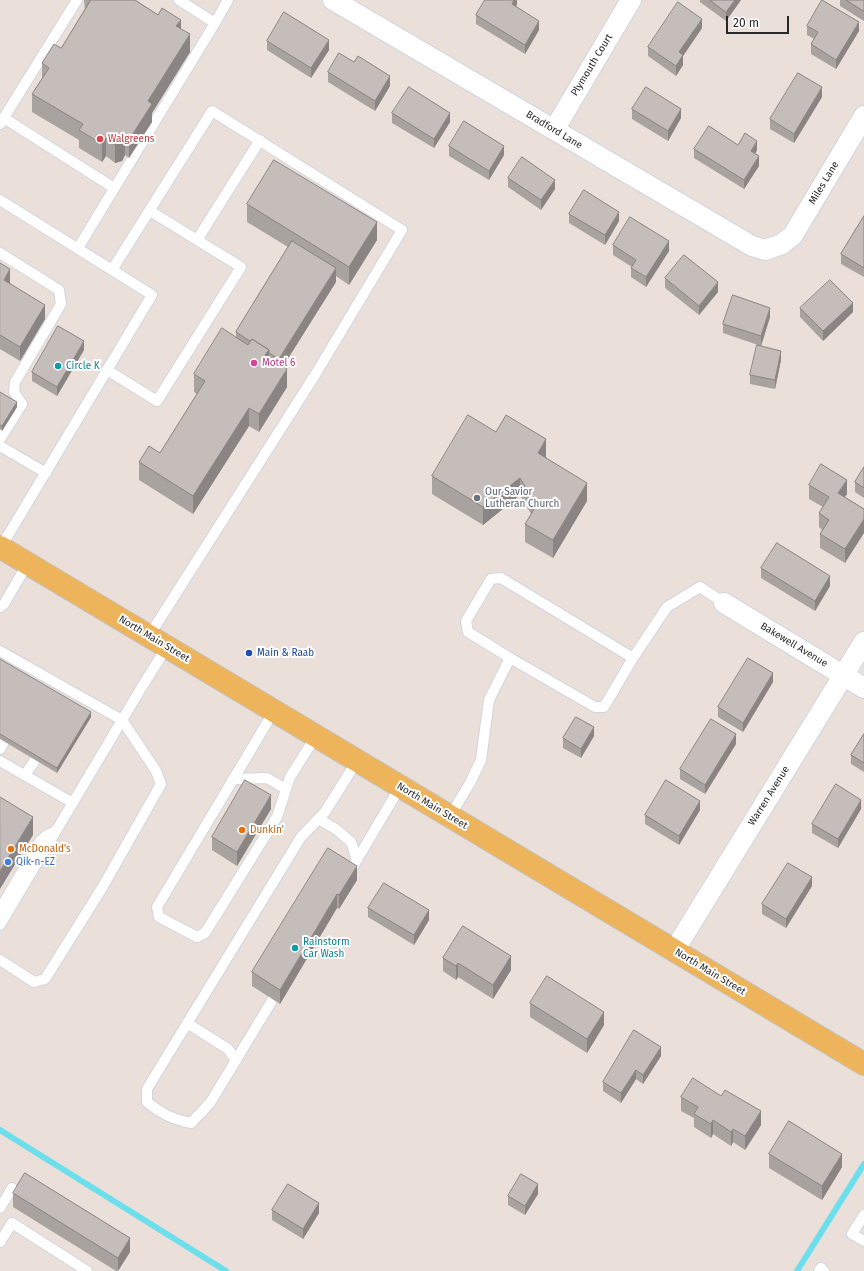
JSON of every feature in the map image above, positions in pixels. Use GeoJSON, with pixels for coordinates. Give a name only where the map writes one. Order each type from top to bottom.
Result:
{"type":"FeatureCollection","features":[{"type":"Feature","properties":{"kind":"main road","name":"North Main Street"},"geometry":{"type":"LineString","coordinates":[[0,547],[864,1064]]}},
{"type":"Feature","properties":{"kind":"street","name":"Bradford Lane"},"geometry":{"type":"LineString","coordinates":[[333,0],[752,246],[765,250],[778,246]]}},
{"type":"Feature","properties":{"kind":"street","name":"Plymouth Court"},"geometry":{"type":"LineString","coordinates":[[554,130],[631,0]]}},
{"type":"Feature","properties":{"kind":"street","name":"Miles Lane"},"geometry":{"type":"LineString","coordinates":[[778,246],[793,235],[864,116]]}},
{"type":"Feature","properties":{"kind":"street","name":"Bakewell Avenue"},"geometry":{"type":"LineString","coordinates":[[724,603],[864,688]]}},
{"type":"Feature","properties":{"kind":"street","name":"Warren Avenue"},"geometry":{"type":"LineString","coordinates":[[674,951],[864,642]]}},
{"type":"Feature","properties":{"kind":"lane"},"geometry":{"type":"LineString","coordinates":[[77,0],[2,121],[114,188]]}},
{"type":"Feature","properties":{"kind":"lane"},"geometry":{"type":"LineString","coordinates":[[179,0],[214,23]]}},
{"type":"Feature","properties":{"kind":"lane"},"geometry":{"type":"LineString","coordinates":[[78,248],[228,0]]}},
{"type":"Feature","properties":{"kind":"lane"},"geometry":{"type":"LineString","coordinates":[[0,925],[122,720],[158,642],[402,230],[212,111],[112,270]]}},
{"type":"Feature","properties":{"kind":"lane"},"geometry":{"type":"LineString","coordinates":[[197,240],[260,140]]}},
{"type":"Feature","properties":{"kind":"lane"},"geometry":{"type":"LineString","coordinates":[[0,200],[152,295],[0,547]]}},
{"type":"Feature","properties":{"kind":"lane"},"geometry":{"type":"LineString","coordinates":[[107,370],[157,401],[240,267],[150,211]]}},
{"type":"Feature","properties":{"kind":"lane"},"geometry":{"type":"LineString","coordinates":[[0,253],[59,290],[61,304],[15,382],[14,392],[22,404],[0,439]]}},
{"type":"Feature","properties":{"kind":"lane"},"geometry":{"type":"LineString","coordinates":[[0,446],[46,473]]}},
{"type":"Feature","properties":{"kind":"lane"},"geometry":{"type":"LineString","coordinates":[[0,607],[4,604],[28,563]]}},
{"type":"Feature","properties":{"kind":"lane"},"geometry":{"type":"LineString","coordinates":[[633,658],[502,578],[491,579],[466,621],[468,632],[595,707],[604,707],[633,658],[667,607],[700,587],[724,603]]}},
{"type":"Feature","properties":{"kind":"lane"},"geometry":{"type":"LineString","coordinates":[[0,651],[122,720],[156,771],[161,784],[102,888],[45,979],[34,982],[0,960]]}},
{"type":"Feature","properties":{"kind":"lane"},"geometry":{"type":"LineString","coordinates":[[4,666],[10,657]]}},
{"type":"Feature","properties":{"kind":"lane"},"geometry":{"type":"LineString","coordinates":[[450,816],[470,783],[481,760],[489,700],[510,658]]}},
{"type":"Feature","properties":{"kind":"lane"},"geometry":{"type":"LineString","coordinates":[[39,686],[45,676]]}},
{"type":"Feature","properties":{"kind":"lane"},"geometry":{"type":"LineString","coordinates":[[69,704],[76,694]]}},
{"type":"Feature","properties":{"kind":"lane"},"geometry":{"type":"LineString","coordinates":[[274,711],[157,907],[159,916],[196,937],[205,933],[277,817],[290,777],[316,736]]}},
{"type":"Feature","properties":{"kind":"lane"},"geometry":{"type":"LineString","coordinates":[[25,776],[34,760]]}},
{"type":"Feature","properties":{"kind":"lane"},"geometry":{"type":"LineString","coordinates":[[0,761],[73,804]]}},
{"type":"Feature","properties":{"kind":"lane"},"geometry":{"type":"LineString","coordinates":[[273,999],[210,1103],[192,1123],[175,1120],[157,1110],[147,1102],[147,1089],[301,837],[325,812],[357,761]]}},
{"type":"Feature","properties":{"kind":"lane"},"geometry":{"type":"LineString","coordinates":[[233,778],[267,778],[286,789]]}},
{"type":"Feature","properties":{"kind":"lane"},"geometry":{"type":"LineString","coordinates":[[348,875],[400,787]]}},
{"type":"Feature","properties":{"kind":"lane"},"geometry":{"type":"LineString","coordinates":[[319,819],[337,830],[351,842],[357,860]]}},
{"type":"Feature","properties":{"kind":"lane"},"geometry":{"type":"LineString","coordinates":[[0,909],[40,841],[47,835],[56,831]]}},
{"type":"Feature","properties":{"kind":"lane"},"geometry":{"type":"LineString","coordinates":[[187,1023],[228,1049],[236,1060]]}},
{"type":"Feature","properties":{"kind":"lane"},"geometry":{"type":"LineString","coordinates":[[0,1208],[12,1188]]}},
{"type":"Feature","properties":{"kind":"lane"},"geometry":{"type":"LineString","coordinates":[[864,1215],[852,1234],[864,1241]]}},
{"type":"Feature","properties":{"kind":"lane"},"geometry":{"type":"LineString","coordinates":[[0,1242],[12,1223],[87,1271]]}},
{"type":"Feature","properties":{"kind":"lane"},"geometry":{"type":"LineString","coordinates":[[819,1271],[821,1268],[824,1271]]}},
{"type":"Feature","properties":{"kind":"building","name":"Walgreens"},"geometry":{"type":"Polygon","coordinates":[[[91,0],[135,0],[158,15],[162,8],[181,20],[176,26],[190,34],[148,101],[152,104],[129,140],[125,137],[122,143],[115,145],[106,138],[102,144],[79,130],[83,124],[32,94],[49,68],[42,63],[54,44],[61,48],[91,0]]]}},
{"type":"Feature","properties":{"kind":"building"},"geometry":{"type":"Polygon","coordinates":[[[485,0],[514,0],[512,4],[539,21],[525,45],[476,15],[485,0]]]}},
{"type":"Feature","properties":{"kind":"building"},"geometry":{"type":"Polygon","coordinates":[[[710,0],[735,0],[726,12],[710,0]]]}},
{"type":"Feature","properties":{"kind":"building"},"geometry":{"type":"Polygon","coordinates":[[[822,0],[859,22],[836,60],[811,44],[818,32],[807,26],[822,0]]]}},
{"type":"Feature","properties":{"kind":"building"},"geometry":{"type":"Polygon","coordinates":[[[846,0],[864,0],[864,11],[846,0]]]}},
{"type":"Feature","properties":{"kind":"building"},"geometry":{"type":"Polygon","coordinates":[[[678,2],[702,19],[679,52],[683,55],[676,66],[648,47],[678,2]]]}},
{"type":"Feature","properties":{"kind":"building"},"geometry":{"type":"Polygon","coordinates":[[[284,12],[329,40],[311,68],[267,41],[284,12]]]}},
{"type":"Feature","properties":{"kind":"building"},"geometry":{"type":"Polygon","coordinates":[[[339,53],[354,62],[358,56],[390,76],[375,101],[328,72],[339,53]]]}},
{"type":"Feature","properties":{"kind":"building"},"geometry":{"type":"Polygon","coordinates":[[[798,73],[822,87],[794,134],[770,119],[798,73]]]}},
{"type":"Feature","properties":{"kind":"building"},"geometry":{"type":"Polygon","coordinates":[[[409,87],[450,113],[434,139],[392,113],[409,87]]]}},
{"type":"Feature","properties":{"kind":"building"},"geometry":{"type":"Polygon","coordinates":[[[646,87],[681,109],[668,131],[632,109],[646,87]]]}},
{"type":"Feature","properties":{"kind":"building"},"geometry":{"type":"Polygon","coordinates":[[[464,121],[504,146],[489,171],[449,146],[464,121]]]}},
{"type":"Feature","properties":{"kind":"building"},"geometry":{"type":"Polygon","coordinates":[[[709,126],[738,145],[745,133],[757,141],[751,151],[759,156],[744,180],[694,149],[709,126]]]}},
{"type":"Feature","properties":{"kind":"building"},"geometry":{"type":"Polygon","coordinates":[[[522,157],[555,180],[541,200],[508,178],[522,157]]]}},
{"type":"Feature","properties":{"kind":"building"},"geometry":{"type":"Polygon","coordinates":[[[274,160],[377,222],[349,267],[247,204],[274,160]]]}},
{"type":"Feature","properties":{"kind":"building"},"geometry":{"type":"Polygon","coordinates":[[[584,190],[619,212],[605,235],[569,214],[584,190]]]}},
{"type":"Feature","properties":{"kind":"building"},"geometry":{"type":"Polygon","coordinates":[[[864,216],[864,268],[841,254],[864,216]]]}},
{"type":"Feature","properties":{"kind":"building"},"geometry":{"type":"Polygon","coordinates":[[[630,217],[669,241],[646,277],[631,268],[636,260],[613,245],[630,217]]]}},
{"type":"Feature","properties":{"kind":"building"},"geometry":{"type":"Polygon","coordinates":[[[292,241],[336,268],[279,359],[269,353],[269,350],[252,339],[250,341],[236,332],[292,241]]]}},
{"type":"Feature","properties":{"kind":"building"},"geometry":{"type":"Polygon","coordinates":[[[684,255],[718,282],[699,306],[665,278],[684,255]]]}},
{"type":"Feature","properties":{"kind":"building"},"geometry":{"type":"Polygon","coordinates":[[[0,263],[10,269],[4,280],[45,305],[20,347],[0,335],[0,263]]]}},
{"type":"Feature","properties":{"kind":"building"},"geometry":{"type":"Polygon","coordinates":[[[830,280],[853,303],[823,331],[800,308],[830,280]]]}},
{"type":"Feature","properties":{"kind":"building"},"geometry":{"type":"Polygon","coordinates":[[[733,295],[770,308],[761,336],[723,324],[733,295]]]}},
{"type":"Feature","properties":{"kind":"building","name":"Circle K"},"geometry":{"type":"Polygon","coordinates":[[[58,326],[84,341],[57,387],[32,372],[58,326]]]}},
{"type":"Feature","properties":{"kind":"building"},"geometry":{"type":"Polygon","coordinates":[[[222,328],[248,345],[252,339],[269,350],[265,355],[287,369],[259,414],[249,408],[193,496],[139,462],[149,446],[160,453],[205,381],[194,374],[222,328]]]}},
{"type":"Feature","properties":{"kind":"building"},"geometry":{"type":"Polygon","coordinates":[[[757,345],[781,351],[775,380],[750,375],[757,345]]]}},
{"type":"Feature","properties":{"kind":"building"},"geometry":{"type":"Polygon","coordinates":[[[0,392],[17,402],[2,426],[0,425],[0,392]]]}},
{"type":"Feature","properties":{"kind":"building","name":"Our Savior Lutheran Church"},"geometry":{"type":"Polygon","coordinates":[[[468,415],[496,432],[506,415],[546,439],[538,453],[587,483],[553,540],[525,524],[536,506],[520,478],[483,507],[432,476],[468,415]]]}},
{"type":"Feature","properties":{"kind":"building"},"geometry":{"type":"Polygon","coordinates":[[[821,464],[847,480],[838,493],[864,509],[864,519],[845,549],[820,534],[829,520],[819,513],[829,497],[809,485],[821,464]]]}},
{"type":"Feature","properties":{"kind":"building"},"geometry":{"type":"Polygon","coordinates":[[[864,467],[864,488],[855,482],[864,467]]]}},
{"type":"Feature","properties":{"kind":"building"},"geometry":{"type":"Polygon","coordinates":[[[777,543],[830,576],[815,601],[761,568],[777,543]]]}},
{"type":"Feature","properties":{"kind":"building"},"geometry":{"type":"Polygon","coordinates":[[[748,658],[773,673],[743,723],[718,707],[748,658]]]}},
{"type":"Feature","properties":{"kind":"building"},"geometry":{"type":"Polygon","coordinates":[[[0,659],[91,712],[57,768],[0,734],[0,659]]]}},
{"type":"Feature","properties":{"kind":"building"},"geometry":{"type":"Polygon","coordinates":[[[576,717],[594,727],[581,749],[563,738],[576,717]]]}},
{"type":"Feature","properties":{"kind":"building"},"geometry":{"type":"Polygon","coordinates":[[[711,719],[736,734],[705,785],[680,769],[711,719]]]}},
{"type":"Feature","properties":{"kind":"building"},"geometry":{"type":"Polygon","coordinates":[[[864,734],[864,763],[851,755],[864,734]]]}},
{"type":"Feature","properties":{"kind":"building","name":"Dunkin'"},"geometry":{"type":"Polygon","coordinates":[[[245,780],[271,795],[237,852],[212,837],[245,780]]]}},
{"type":"Feature","properties":{"kind":"building"},"geometry":{"type":"Polygon","coordinates":[[[666,780],[700,801],[679,836],[645,815],[666,780]]]}},
{"type":"Feature","properties":{"kind":"building"},"geometry":{"type":"Polygon","coordinates":[[[836,784],[861,800],[838,839],[812,824],[836,784]]]}},
{"type":"Feature","properties":{"kind":"building"},"geometry":{"type":"Polygon","coordinates":[[[0,797],[33,817],[0,871],[0,797]]]}},
{"type":"Feature","properties":{"kind":"building","name":"Rainstorm Car Wash"},"geometry":{"type":"Polygon","coordinates":[[[328,848],[357,866],[339,895],[337,894],[280,990],[252,972],[328,848]]]}},
{"type":"Feature","properties":{"kind":"building"},"geometry":{"type":"Polygon","coordinates":[[[788,863],[812,877],[786,919],[762,904],[788,863]]]}},
{"type":"Feature","properties":{"kind":"building"},"geometry":{"type":"Polygon","coordinates":[[[384,883],[429,910],[414,935],[368,908],[384,883]]]}},
{"type":"Feature","properties":{"kind":"building"},"geometry":{"type":"Polygon","coordinates":[[[463,926],[511,956],[493,985],[458,963],[456,966],[443,958],[463,926]]]}},
{"type":"Feature","properties":{"kind":"building"},"geometry":{"type":"Polygon","coordinates":[[[547,976],[604,1012],[587,1039],[530,1003],[547,976]]]}},
{"type":"Feature","properties":{"kind":"building"},"geometry":{"type":"Polygon","coordinates":[[[634,1030],[661,1047],[643,1075],[636,1070],[621,1093],[603,1082],[634,1030]]]}},
{"type":"Feature","properties":{"kind":"building"},"geometry":{"type":"Polygon","coordinates":[[[693,1078],[721,1096],[725,1090],[761,1111],[745,1136],[733,1129],[731,1132],[713,1120],[711,1124],[694,1114],[698,1107],[681,1097],[693,1078]]]}},
{"type":"Feature","properties":{"kind":"building"},"geometry":{"type":"Polygon","coordinates":[[[789,1121],[842,1154],[822,1186],[769,1154],[789,1121]]]}},
{"type":"Feature","properties":{"kind":"building"},"geometry":{"type":"Polygon","coordinates":[[[25,1173],[130,1238],[118,1258],[13,1193],[25,1173]]]}},
{"type":"Feature","properties":{"kind":"building"},"geometry":{"type":"Polygon","coordinates":[[[521,1174],[538,1184],[525,1206],[508,1196],[521,1174]]]}},
{"type":"Feature","properties":{"kind":"building"},"geometry":{"type":"Polygon","coordinates":[[[288,1184],[319,1203],[303,1229],[272,1210],[288,1184]]]}},
{"type":"Feature","properties":{"kind":"waterway"},"geometry":{"type":"LineString","coordinates":[[0,1130],[226,1271]]}},
{"type":"Feature","properties":{"kind":"waterway"},"geometry":{"type":"LineString","coordinates":[[797,1271],[864,1164]]}},
{"type":"Feature","properties":{"kind":"place","name":"Walgreens"},"geometry":{"type":"Point","coordinates":[100,139]}},
{"type":"Feature","properties":{"kind":"place","name":"Motel 6"},"geometry":{"type":"Point","coordinates":[254,363]}},
{"type":"Feature","properties":{"kind":"place","name":"Circle K"},"geometry":{"type":"Point","coordinates":[58,366]}},
{"type":"Feature","properties":{"kind":"place","name":"Our Savior Lutheran Church"},"geometry":{"type":"Point","coordinates":[477,498]}},
{"type":"Feature","properties":{"kind":"place","name":"Main & Raab"},"geometry":{"type":"Point","coordinates":[249,653]}},
{"type":"Feature","properties":{"kind":"place","name":"Dunkin'"},"geometry":{"type":"Point","coordinates":[242,830]}},
{"type":"Feature","properties":{"kind":"place","name":"McDonald's"},"geometry":{"type":"Point","coordinates":[11,849]}},
{"type":"Feature","properties":{"kind":"place","name":"Qik-n-EZ"},"geometry":{"type":"Point","coordinates":[8,862]}},
{"type":"Feature","properties":{"kind":"place","name":"Rainstorm Car Wash"},"geometry":{"type":"Point","coordinates":[295,948]}}]}
